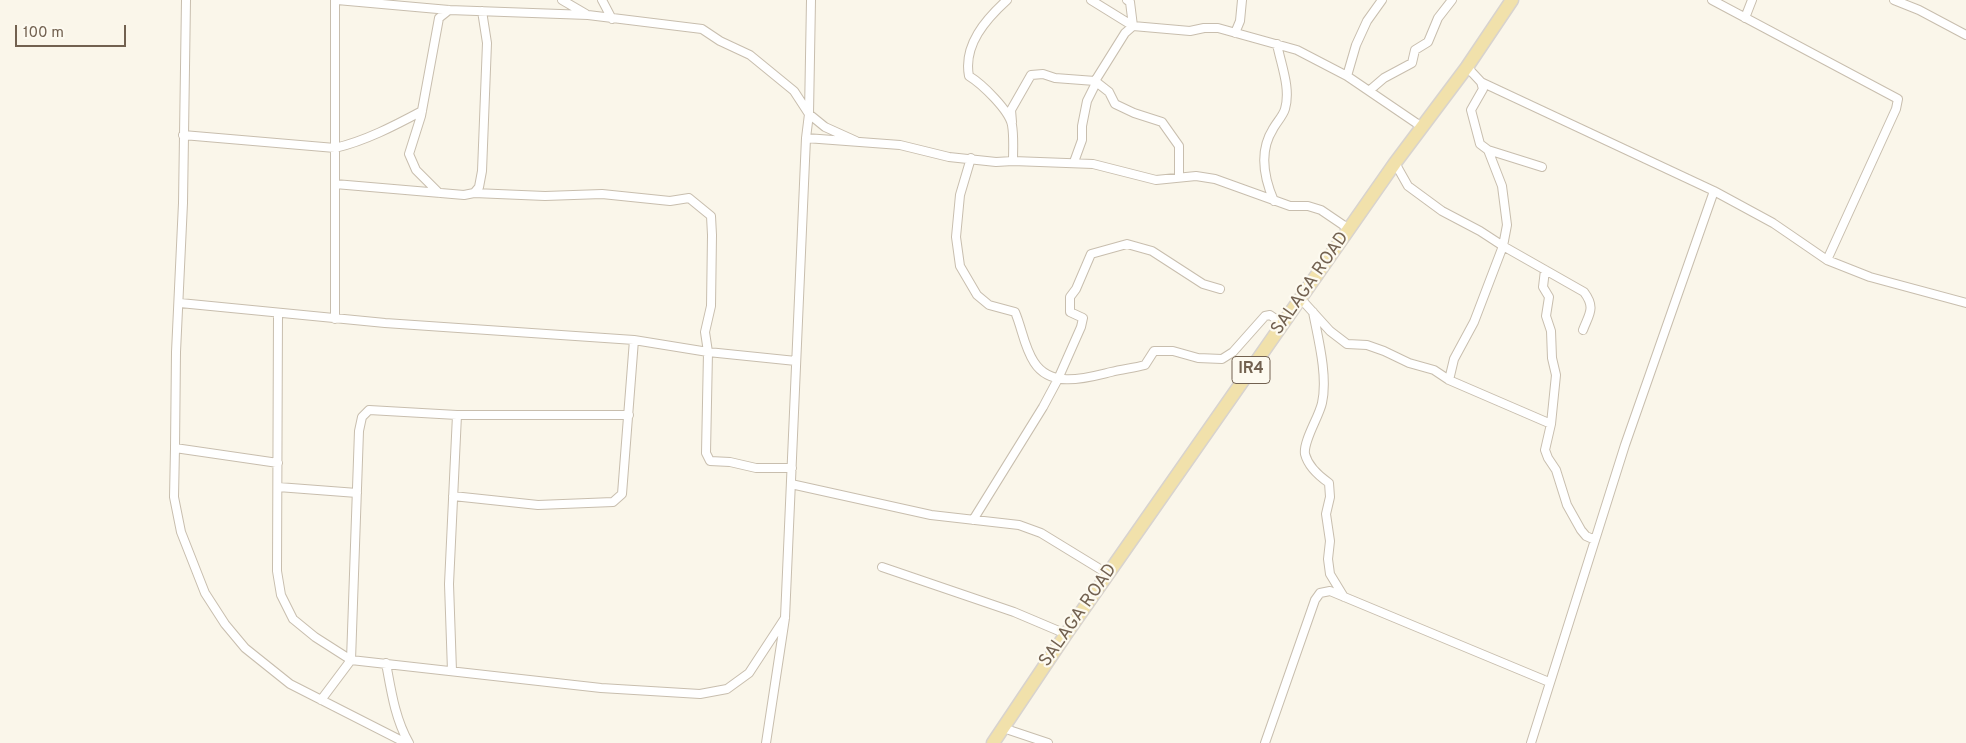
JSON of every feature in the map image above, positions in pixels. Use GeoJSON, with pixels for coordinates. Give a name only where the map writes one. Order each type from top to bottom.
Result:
{"type":"FeatureCollection","features":[{"type":"Feature","properties":{"kind":"main road","name":"SALAGA ROAD"},"geometry":{"type":"LineString","coordinates":[[993,743],[1066,634],[1395,163],[1467,67],[1508,1]]}},
{"type":"Feature","properties":{"kind":"street"},"geometry":{"type":"LineString","coordinates":[[186,0],[180,303],[176,352],[174,497],[181,532],[205,593],[225,624],[244,648],[290,684],[407,743]]}},
{"type":"Feature","properties":{"kind":"street"},"geometry":{"type":"LineString","coordinates":[[335,319],[336,0],[449,10],[588,15],[702,29],[766,67],[794,91],[809,114],[825,127],[856,141]]}},
{"type":"Feature","properties":{"kind":"street"},"geometry":{"type":"LineString","coordinates":[[562,0],[588,15]]}},
{"type":"Feature","properties":{"kind":"street"},"geometry":{"type":"LineString","coordinates":[[602,0],[612,19]]}},
{"type":"Feature","properties":{"kind":"street"},"geometry":{"type":"LineString","coordinates":[[766,743],[785,618],[806,138],[809,114],[811,0]]}},
{"type":"Feature","properties":{"kind":"street"},"geometry":{"type":"LineString","coordinates":[[1007,0],[978,31],[967,65],[969,76],[978,82],[1002,108],[1012,124]]}},
{"type":"Feature","properties":{"kind":"street"},"geometry":{"type":"LineString","coordinates":[[1091,0],[1133,26],[1190,31],[1218,28],[1297,50],[1370,90],[1422,127]]}},
{"type":"Feature","properties":{"kind":"street"},"geometry":{"type":"LineString","coordinates":[[1127,0],[1130,2],[1133,26]]}},
{"type":"Feature","properties":{"kind":"street"},"geometry":{"type":"LineString","coordinates":[[1235,33],[1240,21],[1242,0]]}},
{"type":"Feature","properties":{"kind":"street"},"geometry":{"type":"LineString","coordinates":[[1347,76],[1356,45],[1367,21],[1382,0]]}},
{"type":"Feature","properties":{"kind":"street"},"geometry":{"type":"LineString","coordinates":[[1370,90],[1384,78],[1412,63],[1415,50],[1428,42],[1438,18],[1452,0]]}},
{"type":"Feature","properties":{"kind":"street"},"geometry":{"type":"LineString","coordinates":[[1712,0],[1898,99],[1896,109],[1827,260]]}},
{"type":"Feature","properties":{"kind":"street"},"geometry":{"type":"LineString","coordinates":[[1745,18],[1752,0]]}},
{"type":"Feature","properties":{"kind":"street"},"geometry":{"type":"LineString","coordinates":[[1894,0],[1926,13],[1966,35]]}},
{"type":"Feature","properties":{"kind":"street"},"geometry":{"type":"LineString","coordinates":[[439,193],[416,170],[409,154],[422,112],[439,18],[449,10]]}},
{"type":"Feature","properties":{"kind":"street"},"geometry":{"type":"LineString","coordinates":[[474,193],[479,187],[482,170],[487,43],[482,11]]}},
{"type":"Feature","properties":{"kind":"street"},"geometry":{"type":"LineString","coordinates":[[1074,162],[1082,140],[1087,101],[1095,82],[1125,33],[1133,26]]}},
{"type":"Feature","properties":{"kind":"street"},"geometry":{"type":"LineString","coordinates":[[1274,201],[1266,183],[1264,152],[1271,131],[1285,111],[1287,92],[1277,44]]}},
{"type":"Feature","properties":{"kind":"street"},"geometry":{"type":"LineString","coordinates":[[1467,67],[1481,82],[1714,191],[1773,223],[1827,260],[1870,277],[1966,303]]}},
{"type":"Feature","properties":{"kind":"street"},"geometry":{"type":"LineString","coordinates":[[1013,161],[1011,110],[1031,75],[1043,74],[1055,78],[1095,82],[1108,92],[1114,104],[1162,122],[1179,146],[1178,177]]}},
{"type":"Feature","properties":{"kind":"street"},"geometry":{"type":"LineString","coordinates":[[1481,82],[1483,89],[1471,110],[1480,144],[1488,150],[1542,167]]}},
{"type":"Feature","properties":{"kind":"street"},"geometry":{"type":"LineString","coordinates":[[183,135],[335,148],[350,145],[422,112]]}},
{"type":"Feature","properties":{"kind":"street"},"geometry":{"type":"LineString","coordinates":[[806,138],[900,145],[949,156],[996,162],[1074,162],[1118,169],[1156,180],[1196,176],[1215,180],[1290,206],[1308,206],[1321,210],[1349,229]]}},
{"type":"Feature","properties":{"kind":"street"},"geometry":{"type":"LineString","coordinates":[[1449,380],[1454,359],[1474,322],[1503,246],[1507,225],[1502,186],[1488,150]]}},
{"type":"Feature","properties":{"kind":"street"},"geometry":{"type":"LineString","coordinates":[[971,158],[960,195],[956,237],[960,266],[977,295],[989,305],[1015,312],[1028,352],[1034,363],[1044,374],[1058,378],[1079,380],[1145,365],[1154,351],[1174,351],[1198,358],[1222,359],[1232,352],[1265,316],[1270,315],[1284,324]]}},
{"type":"Feature","properties":{"kind":"street"},"geometry":{"type":"LineString","coordinates":[[1395,163],[1408,186],[1442,211],[1480,230],[1503,246],[1584,292],[1590,300],[1592,308],[1583,330]]}},
{"type":"Feature","properties":{"kind":"street"},"geometry":{"type":"LineString","coordinates":[[335,184],[464,195],[474,193],[545,196],[602,194],[670,201],[689,198],[711,216],[711,306],[705,332],[708,352],[706,453],[710,461],[730,462],[756,468],[792,468]]}},
{"type":"Feature","properties":{"kind":"street"},"geometry":{"type":"LineString","coordinates":[[1531,743],[1625,445],[1714,191]]}},
{"type":"Feature","properties":{"kind":"street"},"geometry":{"type":"LineString","coordinates":[[973,520],[1058,378],[1081,327],[1083,318],[1070,312],[1070,297],[1076,289],[1091,254],[1127,244],[1152,251],[1203,284],[1220,289]]}},
{"type":"Feature","properties":{"kind":"street"},"geometry":{"type":"LineString","coordinates":[[1545,270],[1543,287],[1549,298],[1546,316],[1551,331],[1552,358],[1556,375],[1551,424],[1545,450],[1556,470],[1567,505],[1581,530],[1586,536],[1595,540]]}},
{"type":"Feature","properties":{"kind":"street"},"geometry":{"type":"LineString","coordinates":[[1301,299],[1330,331],[1348,344],[1384,350],[1409,364],[1434,370],[1449,380],[1551,424]]}},
{"type":"Feature","properties":{"kind":"street"},"geometry":{"type":"LineString","coordinates":[[180,303],[335,319],[634,340],[708,352],[796,361]]}},
{"type":"Feature","properties":{"kind":"street"},"geometry":{"type":"LineString","coordinates":[[1312,312],[1322,362],[1322,402],[1305,452],[1308,463],[1320,477],[1329,483],[1330,497],[1326,514],[1330,541],[1328,559],[1330,574],[1344,598]]}},
{"type":"Feature","properties":{"kind":"street"},"geometry":{"type":"LineString","coordinates":[[278,313],[278,571],[281,595],[293,619],[351,660],[601,688],[700,694],[726,689],[750,673],[785,618]]}},
{"type":"Feature","properties":{"kind":"street"},"geometry":{"type":"LineString","coordinates":[[454,496],[538,505],[613,502],[622,494],[634,340]]}},
{"type":"Feature","properties":{"kind":"street"},"geometry":{"type":"LineString","coordinates":[[321,700],[351,660],[359,431],[362,417],[369,410],[457,415],[629,415]]}},
{"type":"Feature","properties":{"kind":"street"},"geometry":{"type":"LineString","coordinates":[[452,671],[448,584],[457,415]]}},
{"type":"Feature","properties":{"kind":"street"},"geometry":{"type":"LineString","coordinates":[[175,448],[278,463]]}},
{"type":"Feature","properties":{"kind":"street"},"geometry":{"type":"LineString","coordinates":[[791,484],[931,515],[1019,525],[1041,533],[1108,574]]}},
{"type":"Feature","properties":{"kind":"street"},"geometry":{"type":"LineString","coordinates":[[278,488],[357,493]]}},
{"type":"Feature","properties":{"kind":"street"},"geometry":{"type":"LineString","coordinates":[[882,567],[1014,612],[1066,634]]}},
{"type":"Feature","properties":{"kind":"street"},"geometry":{"type":"LineString","coordinates":[[1265,743],[1315,600],[1320,593],[1330,591],[1549,682]]}},
{"type":"Feature","properties":{"kind":"street"},"geometry":{"type":"LineString","coordinates":[[386,663],[392,695],[407,743]]}},
{"type":"Feature","properties":{"kind":"street"},"geometry":{"type":"LineString","coordinates":[[1003,728],[1038,742],[1048,743]]}}]}
